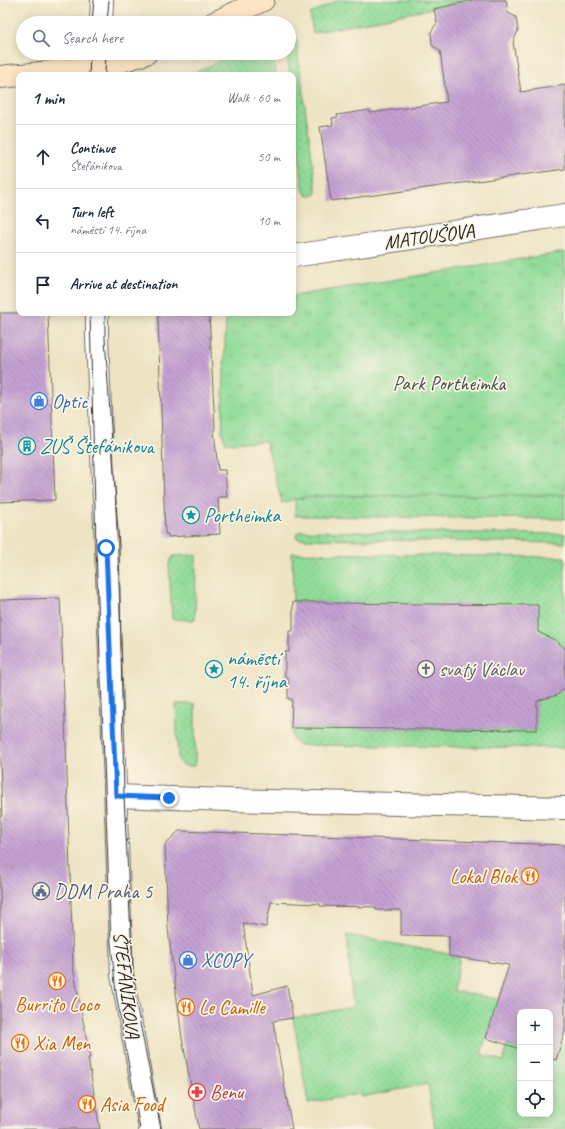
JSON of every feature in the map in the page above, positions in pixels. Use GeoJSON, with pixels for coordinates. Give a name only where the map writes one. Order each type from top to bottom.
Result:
{"type":"FeatureCollection","features":[{"type":"Feature","properties":{"kind":"main road"},"geometry":{"type":"LineString","coordinates":[[229,16],[263,0]]}},
{"type":"Feature","properties":{"kind":"main road"},"geometry":{"type":"LineString","coordinates":[[46,72],[99,65],[106,66],[124,60]]}},
{"type":"Feature","properties":{"kind":"main road"},"geometry":{"type":"LineString","coordinates":[[0,77],[16,75]]}},
{"type":"Feature","properties":{"kind":"street"},"geometry":{"type":"LineString","coordinates":[[101,16],[102,0]]}},
{"type":"Feature","properties":{"kind":"street","name":"MATOUŠOVA"},"geometry":{"type":"LineString","coordinates":[[296,256],[565,215]]}},
{"type":"Feature","properties":{"kind":"street","name":"ŠTEFÁNIKOVA"},"geometry":{"type":"LineString","coordinates":[[98,316],[97,338],[122,975],[150,1129]]}},
{"type":"Feature","properties":{"kind":"street"},"geometry":{"type":"LineString","coordinates":[[116,796],[565,808]]}},
{"type":"Feature","properties":{"kind":"green space"},"geometry":{"type":"Polygon","coordinates":[[[338,0],[473,0],[313,33],[310,14],[338,0]]]}},
{"type":"Feature","properties":{"kind":"green space"},"geometry":{"type":"Polygon","coordinates":[[[296,40],[316,187],[316,194],[311,196],[306,195],[303,189],[296,127],[296,72],[290,72],[288,60],[296,60],[296,40]]]}},
{"type":"Feature","properties":{"kind":"green space"},"geometry":{"type":"Polygon","coordinates":[[[221,60],[274,60],[276,72],[197,72],[221,60]]]}},
{"type":"Feature","properties":{"kind":"green space","name":"Park Portheimka"},"geometry":{"type":"Polygon","coordinates":[[[565,252],[565,495],[316,496],[295,499],[282,503],[266,441],[226,443],[222,433],[226,316],[296,316],[296,296],[565,252]]]}},
{"type":"Feature","properties":{"kind":"green space"},"geometry":{"type":"Polygon","coordinates":[[[565,495],[565,519],[295,516],[295,499],[316,496],[565,495]]]}},
{"type":"Feature","properties":{"kind":"green space"},"geometry":{"type":"Polygon","coordinates":[[[300,531],[565,534],[565,543],[296,538],[297,533],[300,531]]]}},
{"type":"Feature","properties":{"kind":"green space"},"geometry":{"type":"Polygon","coordinates":[[[292,553],[565,557],[565,649],[555,640],[544,636],[326,602],[293,602],[292,553]]]}},
{"type":"Feature","properties":{"kind":"green space"},"geometry":{"type":"Polygon","coordinates":[[[196,555],[195,620],[172,619],[169,565],[173,556],[196,555]]]}},
{"type":"Feature","properties":{"kind":"green space"},"geometry":{"type":"Polygon","coordinates":[[[565,687],[565,748],[299,745],[293,740],[291,733],[291,728],[536,730],[537,699],[565,687]]]}},
{"type":"Feature","properties":{"kind":"green space"},"geometry":{"type":"Polygon","coordinates":[[[176,704],[195,704],[195,766],[185,766],[178,759],[176,704]]]}},
{"type":"Feature","properties":{"kind":"green space"},"geometry":{"type":"Polygon","coordinates":[[[347,935],[449,954],[449,956],[460,958],[453,991],[499,999],[481,1054],[503,1061],[507,1045],[517,1048],[517,1117],[553,1117],[553,1059],[556,1060],[561,1044],[565,1045],[565,1129],[435,1129],[428,1084],[361,1097],[360,1094],[308,1103],[293,1018],[353,1007],[347,935]]]}},
{"type":"Feature","properties":{"kind":"building"},"geometry":{"type":"Polygon","coordinates":[[[473,0],[506,0],[508,13],[516,17],[518,31],[513,42],[521,92],[565,85],[565,169],[331,201],[320,127],[333,125],[332,118],[338,117],[337,115],[370,110],[370,113],[447,102],[440,51],[432,45],[431,32],[437,23],[434,9],[473,0]]]}},
{"type":"Feature","properties":{"kind":"building","name":"ZUŠ Štefánikova"},"geometry":{"type":"Polygon","coordinates":[[[0,313],[16,313],[16,316],[48,316],[55,500],[0,502],[0,313]]]}},
{"type":"Feature","properties":{"kind":"building"},"geometry":{"type":"Polygon","coordinates":[[[158,316],[209,316],[214,430],[218,470],[225,470],[227,497],[218,497],[220,534],[168,537],[168,534],[165,534],[158,316]]]}},
{"type":"Feature","properties":{"kind":"building"},"geometry":{"type":"Polygon","coordinates":[[[60,598],[73,967],[90,1058],[88,1058],[100,1129],[0,1129],[0,816],[2,816],[0,760],[0,600],[60,598]]]}},
{"type":"Feature","properties":{"kind":"building","name":"svatý Václav"},"geometry":{"type":"Polygon","coordinates":[[[293,602],[538,605],[538,632],[555,640],[565,648],[565,688],[557,695],[537,701],[537,730],[291,728],[292,699],[288,699],[288,677],[285,677],[285,652],[289,652],[289,631],[293,631],[293,602]]]}},
{"type":"Feature","properties":{"kind":"building"},"geometry":{"type":"Polygon","coordinates":[[[179,831],[565,845],[565,1031],[556,1060],[553,1059],[553,1009],[517,1009],[517,1048],[486,1038],[509,965],[449,956],[449,936],[401,935],[401,910],[376,910],[376,907],[320,906],[320,904],[271,902],[266,927],[243,923],[253,995],[287,986],[293,1018],[273,1021],[292,1129],[199,1129],[182,1038],[168,929],[165,844],[179,831]]]}},
{"type":"Feature","properties":{"kind":"tram line"},"geometry":{"type":"LineString","coordinates":[[93,16],[94,0]]}},
{"type":"Feature","properties":{"kind":"tram line"},"geometry":{"type":"LineString","coordinates":[[108,16],[109,0]]}},
{"type":"Feature","properties":{"kind":"tram line"},"geometry":{"type":"LineString","coordinates":[[89,72],[90,60]]}},
{"type":"Feature","properties":{"kind":"tram line"},"geometry":{"type":"LineString","coordinates":[[105,72],[106,60]]}},
{"type":"Feature","properties":{"kind":"tram line"},"geometry":{"type":"LineString","coordinates":[[90,316],[96,549],[111,943],[116,993],[140,1129]]}},
{"type":"Feature","properties":{"kind":"tram line"},"geometry":{"type":"LineString","coordinates":[[105,316],[105,338],[119,547],[124,796],[133,974],[136,1003],[161,1129]]}},
{"type":"Feature","properties":{"kind":"place","name":"Optic"},"geometry":{"type":"Point","coordinates":[39,401]}},
{"type":"Feature","properties":{"kind":"place","name":"ZUŠ Štefánikova"},"geometry":{"type":"Point","coordinates":[27,446]}},
{"type":"Feature","properties":{"kind":"place","name":"Portheimka"},"geometry":{"type":"Point","coordinates":[191,515]}},
{"type":"Feature","properties":{"kind":"place","name":"náměstí 14. října"},"geometry":{"type":"Point","coordinates":[214,669]}},
{"type":"Feature","properties":{"kind":"place","name":"svatý Václav"},"geometry":{"type":"Point","coordinates":[426,669]}},
{"type":"Feature","properties":{"kind":"place","name":"Lokal Blok"},"geometry":{"type":"Point","coordinates":[530,876]}},
{"type":"Feature","properties":{"kind":"place","name":"DDM Praha 5"},"geometry":{"type":"Point","coordinates":[41,891]}},
{"type":"Feature","properties":{"kind":"place","name":"XCOPY"},"geometry":{"type":"Point","coordinates":[188,960]}},
{"type":"Feature","properties":{"kind":"place","name":"Burrito Loco"},"geometry":{"type":"Point","coordinates":[57,981]}},
{"type":"Feature","properties":{"kind":"place","name":"Le Camille"},"geometry":{"type":"Point","coordinates":[186,1007]}},
{"type":"Feature","properties":{"kind":"place","name":"Xia Men"},"geometry":{"type":"Point","coordinates":[20,1043]}},
{"type":"Feature","properties":{"kind":"place","name":"Benu"},"geometry":{"type":"Point","coordinates":[197,1092]}},
{"type":"Feature","properties":{"kind":"place","name":"Asia Food"},"geometry":{"type":"Point","coordinates":[87,1104]}},
{"type":"Feature","properties":{"kind":"route"},"geometry":{"type":"LineString","coordinates":[[106,548],[116,796],[169,798]]}}]}
